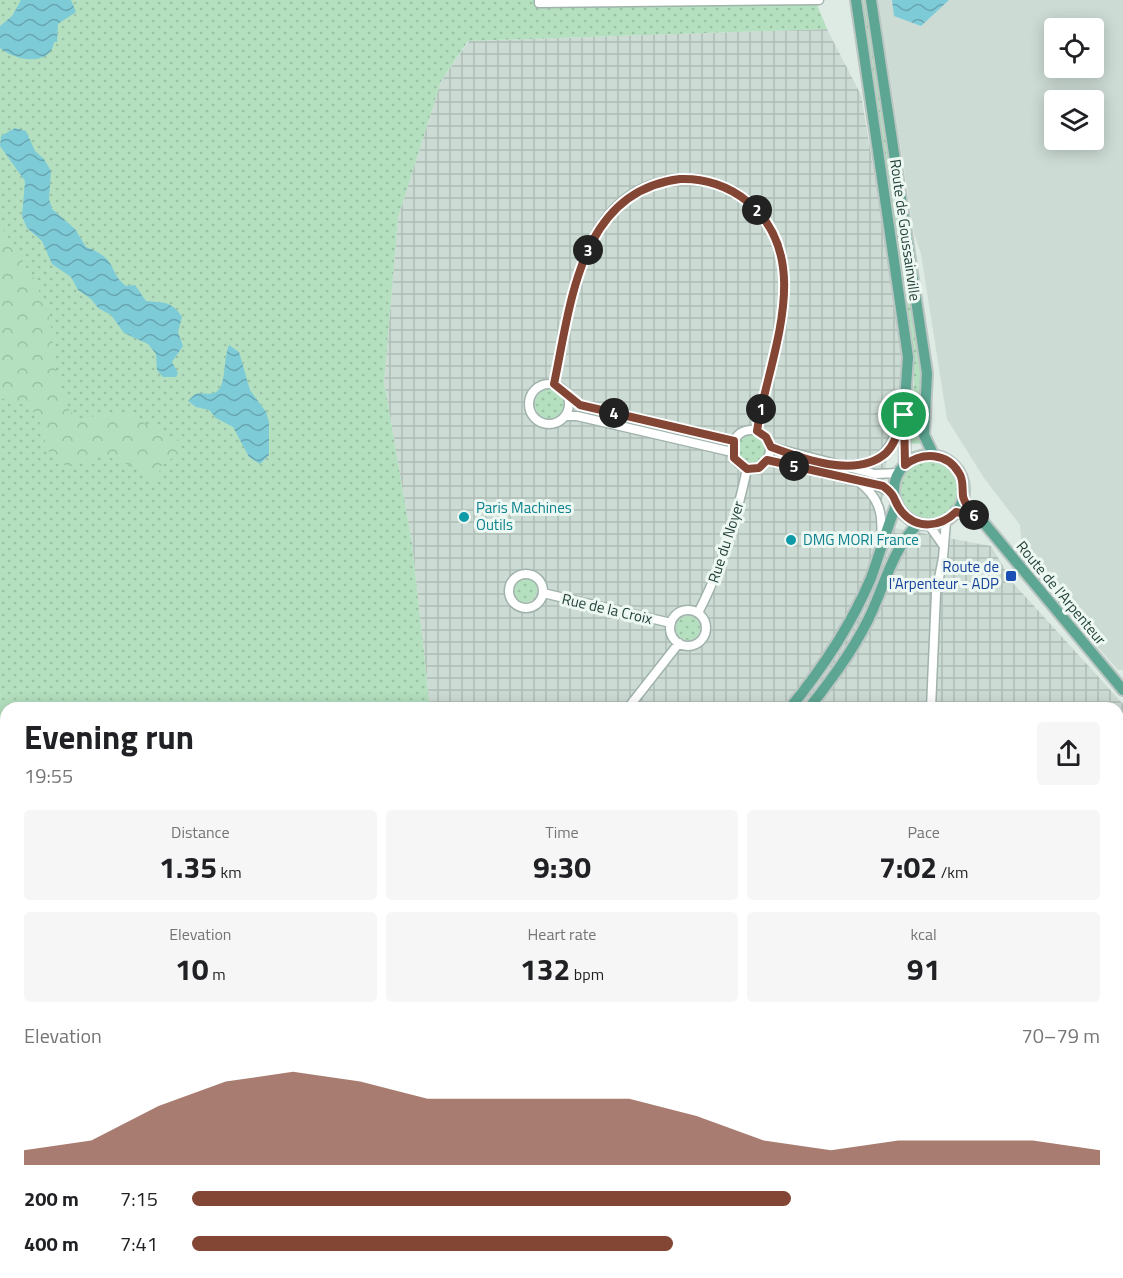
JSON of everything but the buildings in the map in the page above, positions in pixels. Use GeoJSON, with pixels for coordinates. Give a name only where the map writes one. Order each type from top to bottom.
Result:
{"type":"FeatureCollection","features":[{"type":"Feature","properties":{"kind":"main road","name":"Route de Goussainville"},"geometry":{"type":"LineString","coordinates":[[856,0],[908,357],[902,469]]}},
{"type":"Feature","properties":{"kind":"main road","name":"Route de Goussainville"},"geometry":{"type":"LineString","coordinates":[[871,0],[927,373],[924,435],[934,456]]}},
{"type":"Feature","properties":{"kind":"main road"},"geometry":{"type":"LineString","coordinates":[[794,702],[830,654],[851,619],[880,553],[902,469],[919,456],[934,456],[948,461],[959,472],[964,489],[963,498],[956,512],[946,521],[924,524],[900,545],[879,595],[852,647],[813,702]]}},
{"type":"Feature","properties":{"kind":"main road"},"geometry":{"type":"LineString","coordinates":[[896,498],[902,512],[924,524]]}},
{"type":"Feature","properties":{"kind":"main road","name":"Route de l'Arpenteur"},"geometry":{"type":"LineString","coordinates":[[963,498],[975,516],[984,523],[1123,690]]}},
{"type":"Feature","properties":{"kind":"main road"},"geometry":{"type":"LineString","coordinates":[[956,512],[975,516]]}},
{"type":"Feature","properties":{"kind":"street"},"geometry":{"type":"LineString","coordinates":[[539,0],[539,3],[819,0]]}},
{"type":"Feature","properties":{"kind":"street"},"geometry":{"type":"LineString","coordinates":[[554,384],[581,268],[602,224],[616,206],[649,186],[680,179],[703,181],[727,189],[754,208],[770,226],[780,252],[784,281],[782,317],[757,431]]}},
{"type":"Feature","properties":{"kind":"street"},"geometry":{"type":"LineString","coordinates":[[732,452],[577,416],[565,416],[548,424],[535,419],[529,408],[534,391],[543,385],[554,384],[565,392],[568,398],[580,405],[734,441]]}},
{"type":"Feature","properties":{"kind":"street"},"geometry":{"type":"LineString","coordinates":[[565,416],[568,398]]}},
{"type":"Feature","properties":{"kind":"street"},"geometry":{"type":"LineString","coordinates":[[835,464],[860,466],[873,462],[887,452],[894,442],[904,415]]}},
{"type":"Feature","properties":{"kind":"street"},"geometry":{"type":"LineString","coordinates":[[757,431],[766,437],[771,447],[767,460],[759,468],[747,469],[737,463],[732,452],[734,441],[741,433],[757,431]]}},
{"type":"Feature","properties":{"kind":"street"},"geometry":{"type":"LineString","coordinates":[[771,447],[876,474],[902,469]]}},
{"type":"Feature","properties":{"kind":"street"},"geometry":{"type":"LineString","coordinates":[[767,460],[883,486],[896,498]]}},
{"type":"Feature","properties":{"kind":"street","name":"Rue du Noyer"},"geometry":{"type":"LineString","coordinates":[[698,613],[713,584],[733,531],[747,469]]}},
{"type":"Feature","properties":{"kind":"street"},"geometry":{"type":"LineString","coordinates":[[858,480],[869,490],[883,515],[880,553]]}},
{"type":"Feature","properties":{"kind":"street"},"geometry":{"type":"LineString","coordinates":[[931,702],[936,593],[946,521]]}},
{"type":"Feature","properties":{"kind":"street"},"geometry":{"type":"LineString","coordinates":[[924,524],[944,545]]}},
{"type":"Feature","properties":{"kind":"street"},"geometry":{"type":"LineString","coordinates":[[528,573],[541,583],[543,593],[538,603],[523,608],[511,600],[509,587],[517,576],[528,573]]}},
{"type":"Feature","properties":{"kind":"street","name":"Rue de la Croix"},"geometry":{"type":"LineString","coordinates":[[543,593],[670,623]]}},
{"type":"Feature","properties":{"kind":"street"},"geometry":{"type":"LineString","coordinates":[[682,611],[698,613],[706,627],[703,637],[690,646],[679,644],[671,635],[670,623],[682,611]]}},
{"type":"Feature","properties":{"kind":"street"},"geometry":{"type":"LineString","coordinates":[[633,702],[679,644]]}},
{"type":"Feature","properties":{"kind":"shaded area"},"geometry":{"type":"Polygon","coordinates":[[[878,0],[1123,0],[1123,670],[1118,670],[1038,579],[1022,551],[1020,525],[984,478],[947,419],[921,254],[914,234],[878,0]]]}},
{"type":"Feature","properties":{"kind":"shaded area"},"geometry":{"type":"Polygon","coordinates":[[[827,29],[861,95],[905,355],[889,440],[879,525],[991,546],[1013,583],[1121,702],[429,702],[412,544],[384,382],[398,218],[441,81],[469,41],[827,29]]]}},
{"type":"Feature","properties":{"kind":"green space"},"geometry":{"type":"Polygon","coordinates":[[[0,0],[815,0],[827,29],[468,41],[441,81],[398,218],[384,382],[412,544],[429,702],[0,702],[0,0]]]}},
{"type":"Feature","properties":{"kind":"green space"},"geometry":{"type":"Polygon","coordinates":[[[860,0],[867,0],[923,366],[922,444],[907,443],[914,383],[914,361],[860,0]]]}},
{"type":"Feature","properties":{"kind":"green space"},"geometry":{"type":"Polygon","coordinates":[[[0,225],[35,281],[50,319],[56,372],[69,410],[78,419],[108,414],[129,415],[180,442],[178,454],[161,466],[158,476],[152,480],[132,467],[108,457],[94,457],[73,466],[57,461],[47,448],[36,415],[23,405],[0,398],[0,225]]]}},
{"type":"Feature","properties":{"kind":"green space"},"geometry":{"type":"Polygon","coordinates":[[[550,389],[561,393],[565,404],[561,415],[550,419],[539,415],[535,404],[539,393],[550,389]]]}},
{"type":"Feature","properties":{"kind":"green space"},"geometry":{"type":"Polygon","coordinates":[[[752,435],[758,436],[766,444],[766,456],[758,464],[752,465],[746,464],[738,456],[737,450],[738,444],[746,436],[752,435]]]}},
{"type":"Feature","properties":{"kind":"green space"},"geometry":{"type":"Polygon","coordinates":[[[929,461],[946,466],[954,474],[959,491],[954,508],[946,516],[929,521],[912,516],[904,508],[899,491],[904,474],[912,466],[929,461]]]}},
{"type":"Feature","properties":{"kind":"green space"},"geometry":{"type":"Polygon","coordinates":[[[520,578],[530,578],[537,585],[537,595],[530,602],[520,602],[513,595],[513,585],[520,578]]]}},
{"type":"Feature","properties":{"kind":"green space"},"geometry":{"type":"Polygon","coordinates":[[[688,616],[697,619],[700,628],[697,637],[688,640],[679,637],[676,628],[679,619],[688,616]]]}},
{"type":"Feature","properties":{"kind":"water"},"geometry":{"type":"Polygon","coordinates":[[[21,0],[71,0],[76,12],[58,24],[57,42],[54,42],[51,50],[40,58],[14,56],[0,48],[0,26],[12,16],[21,0]]]}},
{"type":"Feature","properties":{"kind":"water"},"geometry":{"type":"Polygon","coordinates":[[[892,0],[949,0],[921,26],[894,16],[892,0]]]}},
{"type":"Feature","properties":{"kind":"water"},"geometry":{"type":"Polygon","coordinates":[[[15,128],[26,131],[35,151],[44,159],[51,171],[49,199],[52,209],[75,229],[86,247],[104,256],[126,286],[135,285],[146,301],[170,305],[182,317],[178,332],[183,346],[172,362],[178,373],[176,377],[163,377],[157,370],[156,354],[148,344],[124,333],[111,315],[98,308],[91,299],[78,290],[71,277],[52,264],[42,241],[27,228],[22,216],[25,181],[0,146],[1,136],[15,128]]]}},
{"type":"Feature","properties":{"kind":"water"},"geometry":{"type":"Polygon","coordinates":[[[229,345],[239,352],[250,390],[266,412],[269,422],[269,455],[260,464],[249,457],[233,427],[216,418],[209,410],[196,407],[188,401],[195,394],[211,394],[218,391],[223,380],[229,345]]]}},
{"type":"Feature","properties":{"kind":"place","name":"Paris Machines Outils"},"geometry":{"type":"Point","coordinates":[464,517]}},
{"type":"Feature","properties":{"kind":"place","name":"DMG MORI France"},"geometry":{"type":"Point","coordinates":[791,540]}},
{"type":"Feature","properties":{"kind":"place","name":"Route de l'Arpenteur - ADP"},"geometry":{"type":"Point","coordinates":[1011,576]}},
{"type":"Feature","properties":{"kind":"route"},"geometry":{"type":"LineString","coordinates":[[689,179],[713,183],[738,195],[770,226],[783,267],[784,300],[757,431],[766,437],[771,447],[835,464],[860,466],[873,462],[887,452],[894,442],[904,415],[905,465],[919,456],[927,455],[948,461],[959,472],[964,489],[963,498],[975,516],[956,512],[940,523],[929,525],[919,523],[902,512],[894,494],[883,486],[767,460],[759,468],[747,469],[737,463],[734,458],[732,448],[734,441],[580,405],[568,398],[560,387],[554,384],[584,258],[602,224],[616,206],[631,195],[666,181],[689,179]]}}]}
